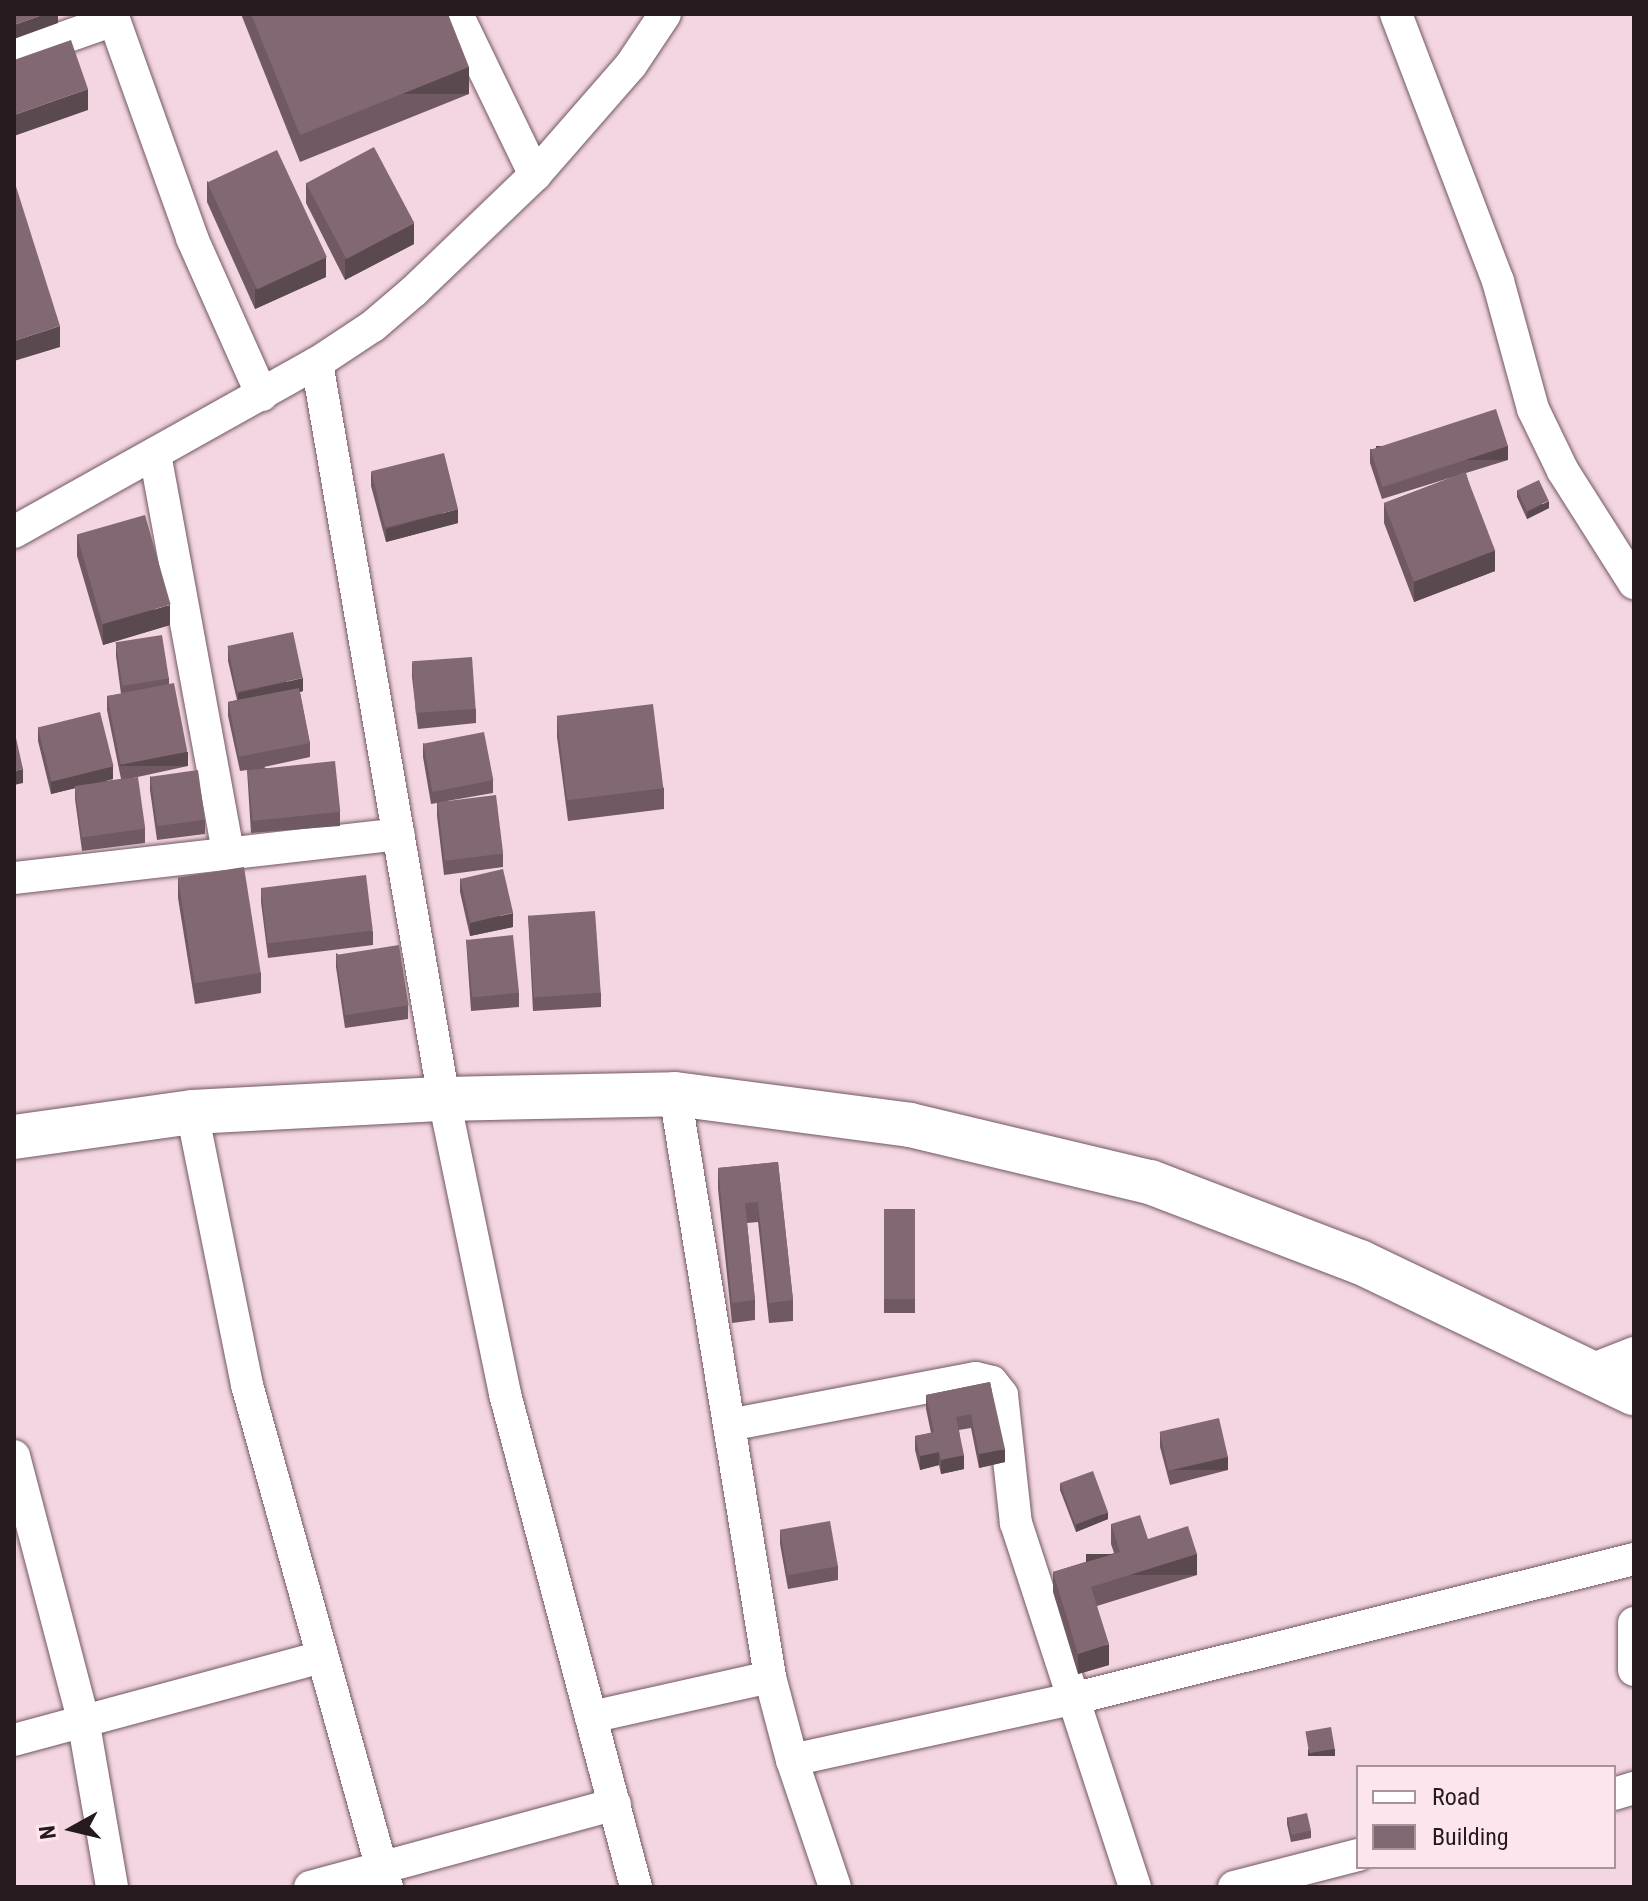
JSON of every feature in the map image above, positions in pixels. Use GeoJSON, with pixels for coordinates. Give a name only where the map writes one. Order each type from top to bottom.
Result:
{"type":"FeatureCollection","features":[{"type":"Feature","properties":{"kind":"main road"},"geometry":{"type":"LineString","coordinates":[[14,1137],[192,1112],[444,1099],[675,1094],[910,1125],[1150,1182],[1360,1262],[1634,1393]]}},
{"type":"Feature","properties":{"kind":"street"},"geometry":{"type":"LineString","coordinates":[[457,14],[535,175]]}},
{"type":"Feature","properties":{"kind":"street"},"geometry":{"type":"LineString","coordinates":[[14,532],[262,395],[373,326],[535,175],[631,65],[665,14]]}},
{"type":"Feature","properties":{"kind":"street"},"geometry":{"type":"LineString","coordinates":[[1396,14],[1498,281],[1533,409],[1563,471],[1634,583]]}},
{"type":"Feature","properties":{"kind":"street"},"geometry":{"type":"LineString","coordinates":[[14,55],[113,17],[192,238],[262,395]]}},
{"type":"Feature","properties":{"kind":"street"},"geometry":{"type":"LineString","coordinates":[[317,363],[444,1099],[505,1394],[636,1887]]}},
{"type":"Feature","properties":{"kind":"street"},"geometry":{"type":"LineString","coordinates":[[155,454],[228,853]]}},
{"type":"Feature","properties":{"kind":"street"},"geometry":{"type":"LineString","coordinates":[[14,878],[398,834]]}},
{"type":"Feature","properties":{"kind":"street"},"geometry":{"type":"LineString","coordinates":[[675,1094],[770,1677],[792,1760],[835,1887]]}},
{"type":"Feature","properties":{"kind":"street"},"geometry":{"type":"LineString","coordinates":[[192,1112],[247,1385],[384,1877]]}},
{"type":"Feature","properties":{"kind":"street"},"geometry":{"type":"LineString","coordinates":[[1591,1370],[1634,1353]]}},
{"type":"Feature","properties":{"kind":"street"},"geometry":{"type":"LineString","coordinates":[[729,1425],[976,1378],[992,1382],[1002,1395],[1016,1523],[1135,1887]]}},
{"type":"Feature","properties":{"kind":"street"},"geometry":{"type":"LineString","coordinates":[[14,1456],[19,1499],[83,1719],[112,1887]]}},
{"type":"Feature","properties":{"kind":"street"},"geometry":{"type":"LineString","coordinates":[[792,1760],[1072,1699],[1634,1559]]}},
{"type":"Feature","properties":{"kind":"street"},"geometry":{"type":"LineString","coordinates":[[1634,1623],[1634,1670]]}},
{"type":"Feature","properties":{"kind":"street"},"geometry":{"type":"LineString","coordinates":[[14,1740],[322,1657]]}},
{"type":"Feature","properties":{"kind":"street"},"geometry":{"type":"LineString","coordinates":[[591,1717],[770,1677]]}},
{"type":"Feature","properties":{"kind":"street"},"geometry":{"type":"LineString","coordinates":[[310,1887],[384,1877],[615,1804]]}},
{"type":"Feature","properties":{"kind":"street"},"geometry":{"type":"LineString","coordinates":[[1234,1887],[1327,1877],[1356,1856]]}},
{"type":"Feature","properties":{"kind":"building"},"geometry":{"type":"Polygon","coordinates":[[[14,14],[45,14],[14,25],[14,14]]]}},
{"type":"Feature","properties":{"kind":"building"},"geometry":{"type":"Polygon","coordinates":[[[251,14],[448,14],[469,67],[300,135],[251,14]]]}},
{"type":"Feature","properties":{"kind":"building"},"geometry":{"type":"Polygon","coordinates":[[[71,40],[88,89],[14,115],[14,60],[71,40]]]}},
{"type":"Feature","properties":{"kind":"building"},"geometry":{"type":"Polygon","coordinates":[[[374,147],[414,223],[346,259],[306,183],[374,147]]]}},
{"type":"Feature","properties":{"kind":"building"},"geometry":{"type":"Polygon","coordinates":[[[277,150],[327,257],[257,289],[207,183],[277,150]]]}},
{"type":"Feature","properties":{"kind":"building"},"geometry":{"type":"Polygon","coordinates":[[[14,180],[60,326],[14,341],[14,180]]]}},
{"type":"Feature","properties":{"kind":"building"},"geometry":{"type":"Polygon","coordinates":[[[1496,409],[1508,446],[1383,487],[1370,450],[1496,409]]]}},
{"type":"Feature","properties":{"kind":"building"},"geometry":{"type":"Polygon","coordinates":[[[444,453],[458,509],[385,527],[371,471],[444,453]]]}},
{"type":"Feature","properties":{"kind":"building"},"geometry":{"type":"Polygon","coordinates":[[[1465,472],[1495,550],[1414,582],[1384,503],[1465,472]]]}},
{"type":"Feature","properties":{"kind":"building"},"geometry":{"type":"Polygon","coordinates":[[[1539,480],[1549,501],[1527,511],[1517,490],[1539,480]]]}},
{"type":"Feature","properties":{"kind":"building"},"geometry":{"type":"Polygon","coordinates":[[[145,515],[171,604],[102,624],[77,535],[145,515]]]}},
{"type":"Feature","properties":{"kind":"building"},"geometry":{"type":"Polygon","coordinates":[[[293,632],[303,678],[237,692],[227,646],[293,632]]]}},
{"type":"Feature","properties":{"kind":"building"},"geometry":{"type":"Polygon","coordinates":[[[162,635],[169,678],[122,686],[116,642],[162,635]]]}},
{"type":"Feature","properties":{"kind":"building"},"geometry":{"type":"Polygon","coordinates":[[[472,657],[476,709],[416,713],[412,661],[472,657]]]}},
{"type":"Feature","properties":{"kind":"building"},"geometry":{"type":"Polygon","coordinates":[[[174,683],[187,752],[121,765],[107,696],[174,683]]]}},
{"type":"Feature","properties":{"kind":"building"},"geometry":{"type":"Polygon","coordinates":[[[299,688],[310,743],[239,757],[228,702],[299,688]]]}},
{"type":"Feature","properties":{"kind":"building"},"geometry":{"type":"Polygon","coordinates":[[[653,704],[663,788],[567,800],[557,716],[653,704]]]}},
{"type":"Feature","properties":{"kind":"building"},"geometry":{"type":"Polygon","coordinates":[[[100,712],[114,766],[51,782],[38,727],[100,712]]]}},
{"type":"Feature","properties":{"kind":"building"},"geometry":{"type":"Polygon","coordinates":[[[14,729],[23,769],[14,771],[14,729]]]}},
{"type":"Feature","properties":{"kind":"building"},"geometry":{"type":"Polygon","coordinates":[[[484,732],[493,780],[432,792],[423,744],[484,732]]]}},
{"type":"Feature","properties":{"kind":"building"},"geometry":{"type":"Polygon","coordinates":[[[335,761],[340,812],[253,821],[247,770],[335,761]]]}},
{"type":"Feature","properties":{"kind":"building"},"geometry":{"type":"Polygon","coordinates":[[[198,770],[205,820],[157,826],[150,777],[198,770]]]}},
{"type":"Feature","properties":{"kind":"building"},"geometry":{"type":"Polygon","coordinates":[[[138,777],[145,828],[82,837],[75,786],[138,777]]]}},
{"type":"Feature","properties":{"kind":"building"},"geometry":{"type":"Polygon","coordinates":[[[496,795],[503,854],[445,861],[437,802],[496,795]]]}},
{"type":"Feature","properties":{"kind":"building"},"geometry":{"type":"Polygon","coordinates":[[[244,867],[261,973],[195,983],[178,877],[244,867]]]}},
{"type":"Feature","properties":{"kind":"building"},"geometry":{"type":"Polygon","coordinates":[[[503,869],[513,913],[470,923],[460,879],[503,869]]]}},
{"type":"Feature","properties":{"kind":"building"},"geometry":{"type":"Polygon","coordinates":[[[366,875],[373,931],[268,944],[261,888],[366,875]]]}},
{"type":"Feature","properties":{"kind":"building"},"geometry":{"type":"Polygon","coordinates":[[[595,911],[601,993],[534,997],[528,916],[595,911]]]}},
{"type":"Feature","properties":{"kind":"building"},"geometry":{"type":"Polygon","coordinates":[[[513,935],[519,993],[472,998],[466,940],[513,935]]]}},
{"type":"Feature","properties":{"kind":"building"},"geometry":{"type":"Polygon","coordinates":[[[399,945],[409,1005],[345,1015],[336,955],[399,945]]]}},
{"type":"Feature","properties":{"kind":"building"},"geometry":{"type":"Polygon","coordinates":[[[778,1162],[793,1300],[769,1303],[758,1202],[745,1203],[755,1300],[732,1303],[718,1168],[778,1162]]]}},
{"type":"Feature","properties":{"kind":"building"},"geometry":{"type":"Polygon","coordinates":[[[884,1209],[915,1209],[915,1299],[884,1299],[884,1209]]]}},
{"type":"Feature","properties":{"kind":"building"},"geometry":{"type":"Polygon","coordinates":[[[990,1382],[1005,1449],[979,1454],[971,1414],[956,1417],[964,1455],[941,1460],[939,1452],[920,1456],[915,1436],[934,1432],[926,1395],[990,1382]]]}},
{"type":"Feature","properties":{"kind":"building"},"geometry":{"type":"Polygon","coordinates":[[[1219,1418],[1228,1457],[1169,1471],[1160,1432],[1219,1418]]]}},
{"type":"Feature","properties":{"kind":"building"},"geometry":{"type":"Polygon","coordinates":[[[1093,1471],[1108,1512],[1075,1524],[1060,1483],[1093,1471]]]}},
{"type":"Feature","properties":{"kind":"building"},"geometry":{"type":"Polygon","coordinates":[[[1140,1515],[1148,1539],[1188,1526],[1197,1554],[1091,1587],[1109,1644],[1078,1654],[1053,1572],[1120,1552],[1111,1524],[1140,1515]]]}},
{"type":"Feature","properties":{"kind":"building"},"geometry":{"type":"Polygon","coordinates":[[[830,1521],[838,1566],[788,1575],[780,1530],[830,1521]]]}},
{"type":"Feature","properties":{"kind":"building"},"geometry":{"type":"Polygon","coordinates":[[[1331,1727],[1335,1749],[1309,1753],[1305,1732],[1331,1727]]]}},
{"type":"Feature","properties":{"kind":"building"},"geometry":{"type":"Polygon","coordinates":[[[1307,1813],[1311,1831],[1292,1835],[1288,1817],[1307,1813]]]}}]}
